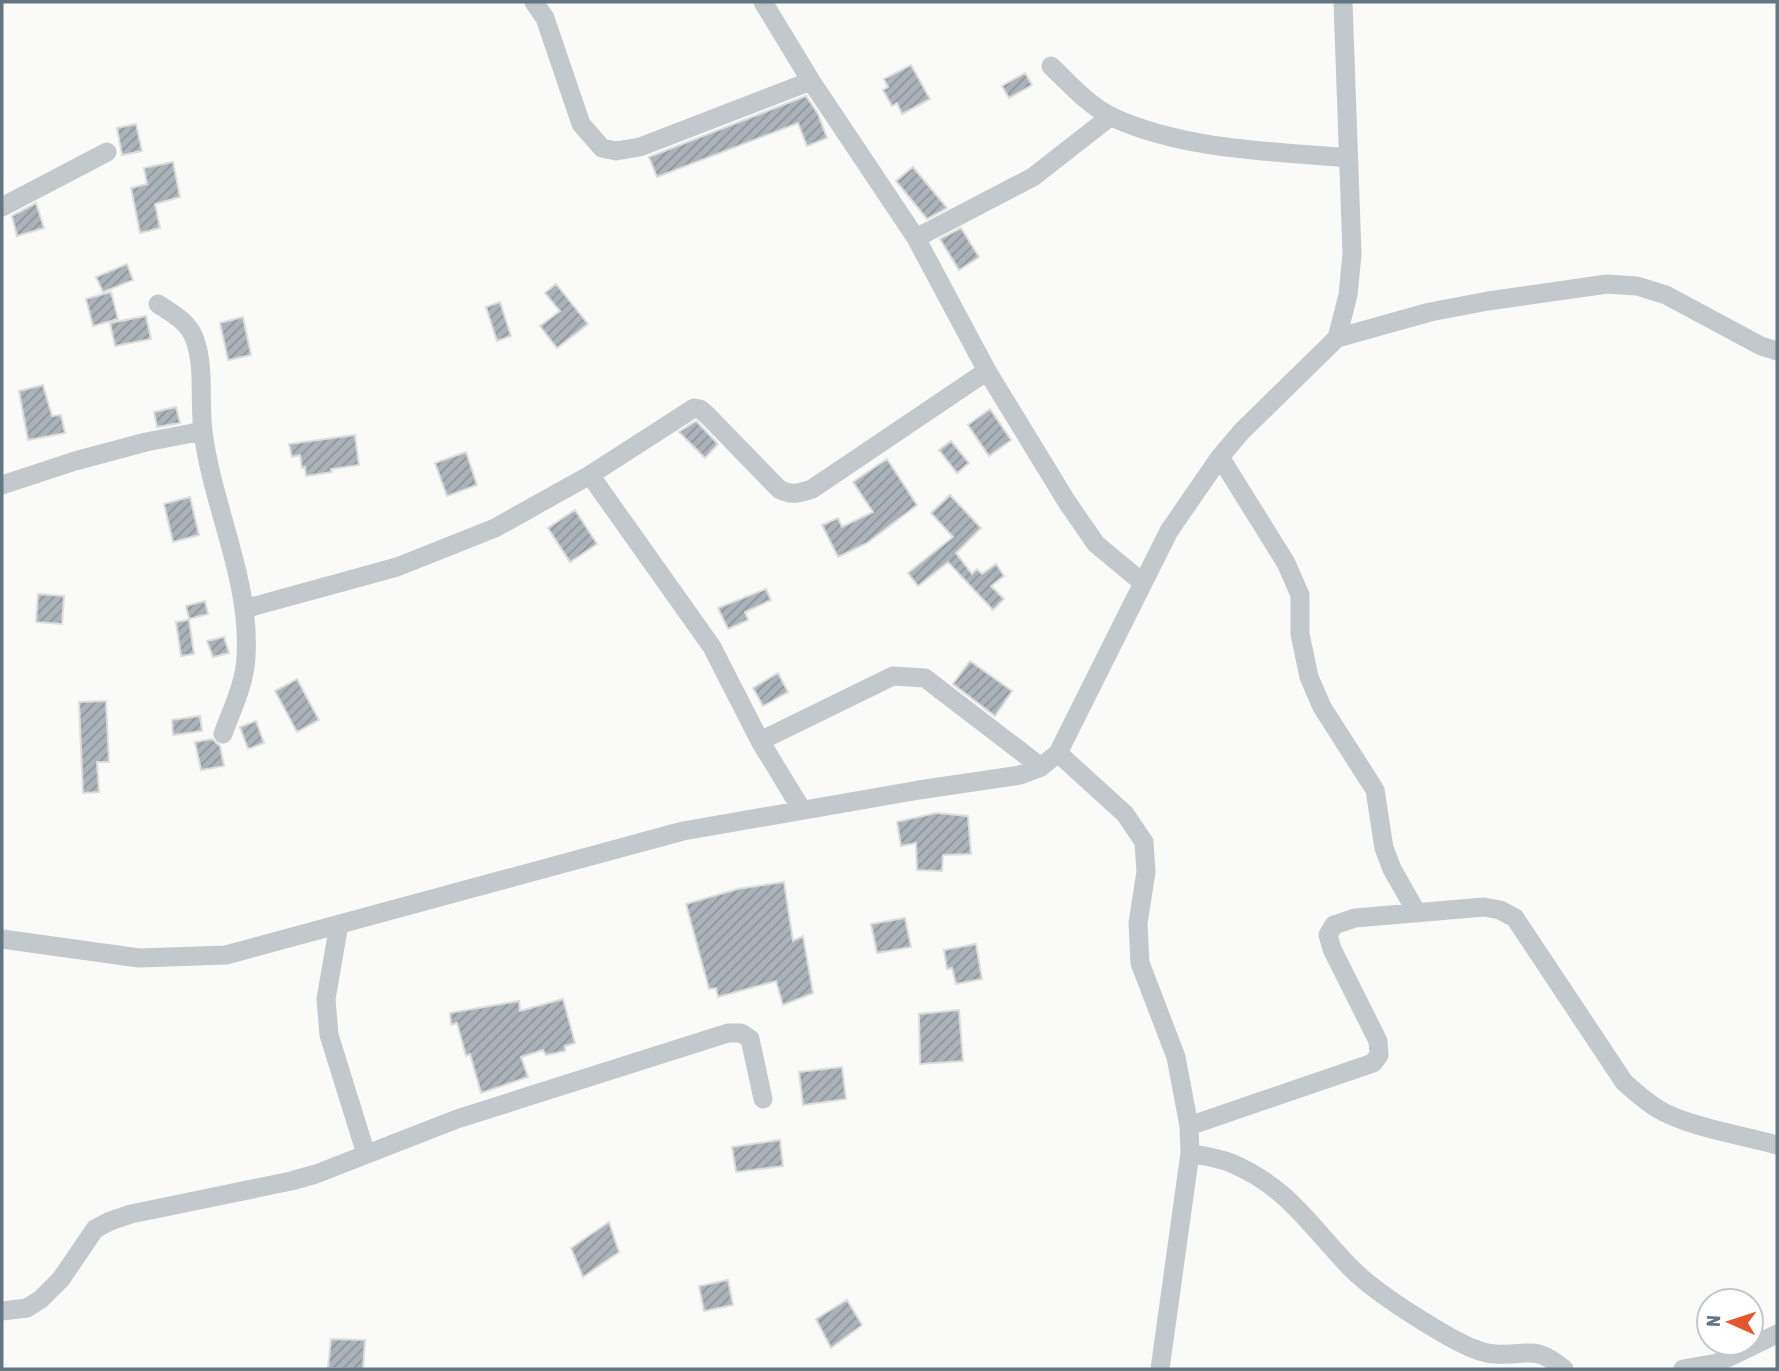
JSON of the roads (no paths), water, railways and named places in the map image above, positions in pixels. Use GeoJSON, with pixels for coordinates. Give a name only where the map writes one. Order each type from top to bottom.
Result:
{"type":"FeatureCollection","features":[{"type":"Feature","properties":{"kind":"street"},"geometry":{"type":"LineString","coordinates":[[534,2],[545,18],[581,124],[602,149],[616,151],[640,147],[811,81]]}},
{"type":"Feature","properties":{"kind":"street"},"geometry":{"type":"LineString","coordinates":[[763,2],[811,81],[916,238],[987,371],[1067,502],[1096,544],[1143,583]]}},
{"type":"Feature","properties":{"kind":"street"},"geometry":{"type":"LineString","coordinates":[[1336,338],[1348,295],[1352,254],[1343,2]]}},
{"type":"Feature","properties":{"kind":"street"},"geometry":{"type":"LineString","coordinates":[[1051,65],[1086,101],[1111,116],[1145,129],[1237,147],[1348,158]]}},
{"type":"Feature","properties":{"kind":"street"},"geometry":{"type":"LineString","coordinates":[[916,238],[1033,177],[1111,116]]}},
{"type":"Feature","properties":{"kind":"street"},"geometry":{"type":"LineString","coordinates":[[2,207],[107,152]]}},
{"type":"Feature","properties":{"kind":"street"},"geometry":{"type":"LineString","coordinates":[[2,939],[139,958],[226,955],[683,831],[1020,775],[1041,767],[1058,753],[1168,531],[1220,457],[1241,432],[1336,338],[1464,305],[1607,284],[1637,286],[1666,295],[1761,346],[1777,351]]}},
{"type":"Feature","properties":{"kind":"street"},"geometry":{"type":"LineString","coordinates":[[158,304],[186,323],[195,338],[200,357],[203,431],[244,608],[246,658],[242,680],[223,734]]}},
{"type":"Feature","properties":{"kind":"street"},"geometry":{"type":"LineString","coordinates":[[244,608],[397,567],[495,528],[590,475],[694,408],[708,416],[779,489],[796,494],[812,489],[987,371]]}},
{"type":"Feature","properties":{"kind":"street"},"geometry":{"type":"LineString","coordinates":[[2,485],[75,461],[146,442],[203,431]]}},
{"type":"Feature","properties":{"kind":"street"},"geometry":{"type":"LineString","coordinates":[[1220,457],[1296,581],[1300,595],[1300,634],[1310,677],[1322,707],[1375,790],[1384,848],[1392,869],[1417,913]]}},
{"type":"Feature","properties":{"kind":"street"},"geometry":{"type":"LineString","coordinates":[[590,475],[712,647],[760,741],[802,810]]}},
{"type":"Feature","properties":{"kind":"street"},"geometry":{"type":"LineString","coordinates":[[760,741],[893,676],[913,676],[925,678],[1041,767]]}},
{"type":"Feature","properties":{"kind":"street"},"geometry":{"type":"LineString","coordinates":[[1058,753],[1125,814],[1144,842],[1146,872],[1139,923],[1140,963],[1176,1057],[1189,1126],[1190,1153],[1160,1369]]}},
{"type":"Feature","properties":{"kind":"street"},"geometry":{"type":"LineString","coordinates":[[1189,1126],[1373,1063],[1379,1055],[1378,1041],[1332,949],[1328,935],[1334,925],[1354,918],[1484,907],[1500,910],[1516,918],[1624,1082],[1640,1097],[1660,1110],[1688,1121],[1777,1145]]}},
{"type":"Feature","properties":{"kind":"street"},"geometry":{"type":"LineString","coordinates":[[339,924],[326,999],[329,1035],[366,1154]]}},
{"type":"Feature","properties":{"kind":"street"},"geometry":{"type":"LineString","coordinates":[[2,1311],[27,1307],[41,1299],[61,1279],[95,1229],[110,1221],[131,1214],[291,1181],[457,1119],[728,1033],[741,1033],[750,1039],[763,1099]]}},
{"type":"Feature","properties":{"kind":"street"},"geometry":{"type":"LineString","coordinates":[[1190,1153],[1230,1163],[1263,1180],[1289,1198],[1352,1269],[1395,1302],[1445,1334],[1479,1351],[1494,1354],[1543,1353],[1564,1369]]}},
{"type":"Feature","properties":{"kind":"street"},"geometry":{"type":"LineString","coordinates":[[1683,1369],[1717,1363],[1777,1334]]}}]}
